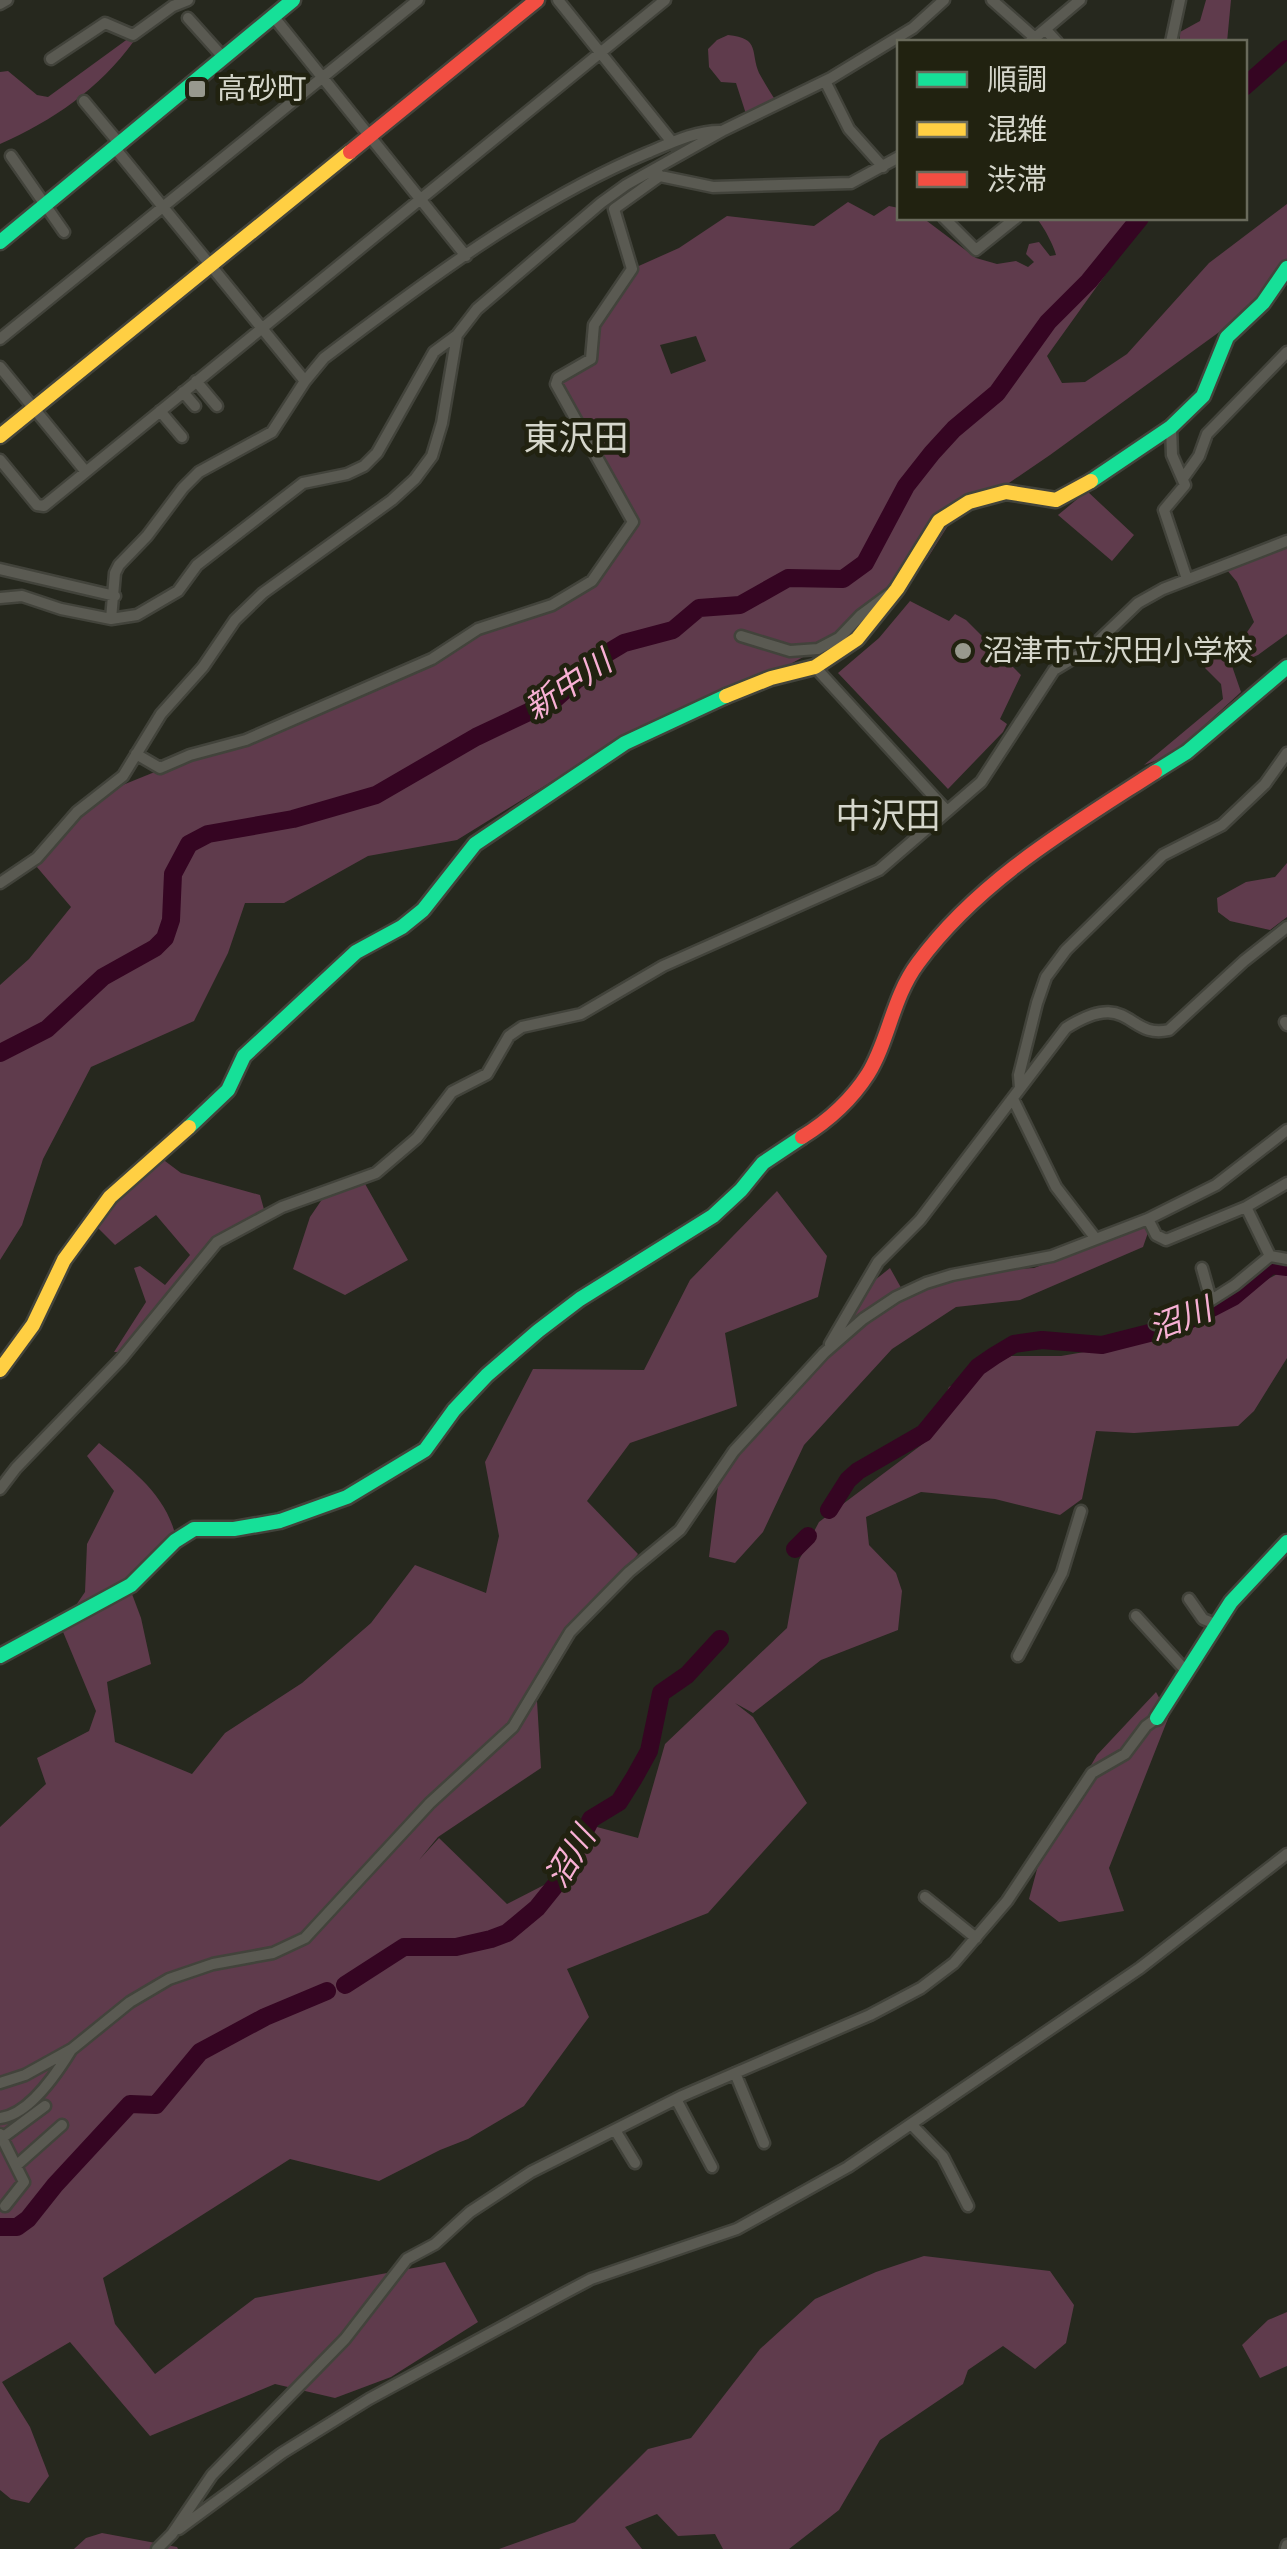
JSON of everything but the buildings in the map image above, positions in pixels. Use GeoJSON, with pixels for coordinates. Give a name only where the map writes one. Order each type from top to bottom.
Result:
{"type":"FeatureCollection","features":[{"type":"Feature","properties":{"kind":"street"},"geometry":{"type":"LineString","coordinates":[[0,4],[7,0]]}},
{"type":"Feature","properties":{"kind":"street"},"geometry":{"type":"LineString","coordinates":[[51,59],[105,22],[134,35],[172,6],[188,0]]}},
{"type":"Feature","properties":{"kind":"street"},"geometry":{"type":"LineString","coordinates":[[2,235],[293,0]]}},
{"type":"Feature","properties":{"kind":"street"},"geometry":{"type":"LineString","coordinates":[[0,339],[418,0]]}},
{"type":"Feature","properties":{"kind":"street"},"geometry":{"type":"LineString","coordinates":[[0,436],[537,0]]}},
{"type":"Feature","properties":{"kind":"street"},"geometry":{"type":"LineString","coordinates":[[558,0],[672,142]]}},
{"type":"Feature","properties":{"kind":"street"},"geometry":{"type":"LineString","coordinates":[[0,460],[37,506],[44,506],[664,0]]}},
{"type":"Feature","properties":{"kind":"street"},"geometry":{"type":"LineString","coordinates":[[0,598],[22,596],[111,620],[137,615],[178,591],[197,565],[303,483],[347,474],[364,466],[377,452],[434,352],[601,203],[658,173],[724,130],[825,82],[913,28],[944,0]]}},
{"type":"Feature","properties":{"kind":"street"},"geometry":{"type":"LineString","coordinates":[[992,0],[1032,40],[1080,0]]}},
{"type":"Feature","properties":{"kind":"street"},"geometry":{"type":"LineString","coordinates":[[1171,40],[1180,0]]}},
{"type":"Feature","properties":{"kind":"street"},"geometry":{"type":"LineString","coordinates":[[273,16],[466,256]]}},
{"type":"Feature","properties":{"kind":"street"},"geometry":{"type":"LineString","coordinates":[[188,18],[223,57]]}},
{"type":"Feature","properties":{"kind":"street"},"geometry":{"type":"LineString","coordinates":[[1046,30],[1056,40]]}},
{"type":"Feature","properties":{"kind":"street"},"geometry":{"type":"LineString","coordinates":[[658,173],[713,187],[794,186],[851,183],[894,163],[849,129],[825,82]]}},
{"type":"Feature","properties":{"kind":"street"},"geometry":{"type":"LineString","coordinates":[[84,101],[163,208],[305,381]]}},
{"type":"Feature","properties":{"kind":"street"},"geometry":{"type":"LineString","coordinates":[[111,620],[119,564],[199,472],[272,432],[324,358],[518,220],[618,165],[704,131],[724,130]]}},
{"type":"Feature","properties":{"kind":"street"},"geometry":{"type":"LineString","coordinates":[[11,156],[64,232]]}},
{"type":"Feature","properties":{"kind":"street"},"geometry":{"type":"LineString","coordinates":[[136,754],[160,768],[190,755],[246,740],[432,659],[502,619],[552,605],[592,581],[633,522],[556,384],[558,378],[591,360],[594,325],[632,269],[614,209],[658,173]]}},
{"type":"Feature","properties":{"kind":"street"},"geometry":{"type":"LineString","coordinates":[[946,220],[976,250],[1014,220]]}},
{"type":"Feature","properties":{"kind":"street"},"geometry":{"type":"LineString","coordinates":[[0,1370],[33,1325],[64,1260],[110,1197],[214,1106],[228,1090],[244,1056],[316,988],[356,952],[402,927],[423,910],[474,844],[624,743],[699,706],[771,678],[815,667],[857,639],[897,589],[925,538],[939,521],[969,502],[1006,492],[1056,500],[1076,492],[1171,427],[1202,396],[1227,337],[1263,303],[1287,268]]}},
{"type":"Feature","properties":{"kind":"street"},"geometry":{"type":"LineString","coordinates":[[0,883],[37,858],[76,812],[123,776],[160,714],[203,667],[235,620],[263,593],[415,479],[432,456],[437,440],[457,335]]}},
{"type":"Feature","properties":{"kind":"street"},"geometry":{"type":"LineString","coordinates":[[1184,477],[1199,456],[1207,434],[1287,352]]}},
{"type":"Feature","properties":{"kind":"street"},"geometry":{"type":"LineString","coordinates":[[0,367],[86,472]]}},
{"type":"Feature","properties":{"kind":"street"},"geometry":{"type":"LineString","coordinates":[[196,381],[217,406]]}},
{"type":"Feature","properties":{"kind":"street"},"geometry":{"type":"LineString","coordinates":[[183,392],[194,406]]}},
{"type":"Feature","properties":{"kind":"street"},"geometry":{"type":"LineString","coordinates":[[160,411],[182,437]]}},
{"type":"Feature","properties":{"kind":"street"},"geometry":{"type":"LineString","coordinates":[[1171,427],[1172,455],[1185,485],[1164,510],[1186,579]]}},
{"type":"Feature","properties":{"kind":"street"},"geometry":{"type":"LineString","coordinates":[[0,1489],[128,1352],[217,1242],[282,1207],[376,1172],[417,1138],[452,1092],[487,1074],[510,1036],[522,1027],[581,1014],[663,966],[880,870],[981,782],[1054,670],[1092,647],[1138,603],[1186,579],[1287,542]]}},
{"type":"Feature","properties":{"kind":"street"},"geometry":{"type":"LineString","coordinates":[[0,568],[115,596]]}},
{"type":"Feature","properties":{"kind":"street"},"geometry":{"type":"LineString","coordinates":[[740,636],[790,651],[818,649],[839,638],[860,615],[897,589]]}},
{"type":"Feature","properties":{"kind":"street"},"geometry":{"type":"LineString","coordinates":[[815,667],[947,810]]}},
{"type":"Feature","properties":{"kind":"street"},"geometry":{"type":"LineString","coordinates":[[0,1656],[99,1606],[130,1585],[174,1541],[194,1529],[234,1529],[280,1521],[347,1496],[425,1450],[454,1410],[487,1375],[538,1331],[646,1256],[714,1216],[762,1164],[841,1107],[868,1072],[898,994],[919,960],[989,885],[1085,816],[1187,752],[1287,667]]}},
{"type":"Feature","properties":{"kind":"street"},"geometry":{"type":"LineString","coordinates":[[1096,1239],[1056,1187],[1016,1094],[1046,978],[1066,950],[1163,855],[1222,825],[1282,771],[1287,753]]}},
{"type":"Feature","properties":{"kind":"street"},"geometry":{"type":"LineString","coordinates":[[824,1354],[878,1262],[920,1220],[1066,1028],[1088,1014],[1108,1010],[1160,1032],[1169,1030],[1287,927]]}},
{"type":"Feature","properties":{"kind":"street"},"geometry":{"type":"LineString","coordinates":[[0,2083],[25,2075],[72,2049],[130,2002],[169,1979],[213,1964],[273,1954],[306,1938],[430,1803],[513,1728],[570,1632],[629,1572],[680,1530],[734,1451],[824,1354],[863,1319],[926,1283],[1052,1256],[1148,1219],[1216,1184],[1287,1130]]}},
{"type":"Feature","properties":{"kind":"street"},"geometry":{"type":"LineString","coordinates":[[1148,1219],[1156,1235],[1166,1240],[1246,1207],[1287,1184]]}},
{"type":"Feature","properties":{"kind":"street"},"geometry":{"type":"LineString","coordinates":[[1246,1207],[1270,1256]]}},
{"type":"Feature","properties":{"kind":"street"},"geometry":{"type":"LineString","coordinates":[[1155,1324],[1211,1300],[1270,1256],[1287,1259]]}},
{"type":"Feature","properties":{"kind":"street"},"geometry":{"type":"LineString","coordinates":[[1202,1268],[1211,1300]]}},
{"type":"Feature","properties":{"kind":"street"},"geometry":{"type":"LineString","coordinates":[[1018,1656],[1062,1573],[1081,1511]]}},
{"type":"Feature","properties":{"kind":"street"},"geometry":{"type":"LineString","coordinates":[[172,2534],[212,2475],[346,2339],[407,2259],[436,2244],[500,2190],[676,2099],[870,2015],[921,1988],[954,1964],[1008,1902],[1092,1773],[1125,1754],[1146,1726],[1158,1718],[1236,1591],[1287,1542]]}},
{"type":"Feature","properties":{"kind":"street"},"geometry":{"type":"LineString","coordinates":[[1189,1600],[1203,1619],[1215,1624]]}},
{"type":"Feature","properties":{"kind":"street"},"geometry":{"type":"LineString","coordinates":[[1136,1616],[1186,1672]]}},
{"type":"Feature","properties":{"kind":"street"},"geometry":{"type":"LineString","coordinates":[[157,2549],[282,2452],[370,2399],[591,2280],[737,2229],[848,2166],[1140,1968],[1287,1854]]}},
{"type":"Feature","properties":{"kind":"street"},"geometry":{"type":"LineString","coordinates":[[925,1897],[976,1938]]}},
{"type":"Feature","properties":{"kind":"street"},"geometry":{"type":"LineString","coordinates":[[0,2118],[8,2117],[33,2098],[72,2049]]}},
{"type":"Feature","properties":{"kind":"street"},"geometry":{"type":"LineString","coordinates":[[734,2074],[764,2142]]}},
{"type":"Feature","properties":{"kind":"street"},"geometry":{"type":"LineString","coordinates":[[676,2099],[712,2167]]}},
{"type":"Feature","properties":{"kind":"street"},"geometry":{"type":"LineString","coordinates":[[5,2206],[24,2182],[1,2136],[45,2106]]}},
{"type":"Feature","properties":{"kind":"street"},"geometry":{"type":"LineString","coordinates":[[911,2124],[943,2157],[968,2206]]}},
{"type":"Feature","properties":{"kind":"street"},"geometry":{"type":"LineString","coordinates":[[17,2166],[62,2125]]}},
{"type":"Feature","properties":{"kind":"street"},"geometry":{"type":"LineString","coordinates":[[615,2130],[635,2164]]}},
{"type":"Feature","properties":{"kind":"shaded area"},"geometry":{"type":"Polygon","coordinates":[[[1206,0],[1231,0],[1227,40],[1180,40],[1180,32],[1200,21],[1206,0]]]}},
{"type":"Feature","properties":{"kind":"shaded area"},"geometry":{"type":"Polygon","coordinates":[[[728,35],[750,43],[759,73],[776,101],[746,114],[736,83],[721,82],[709,67],[708,49],[728,35]]]}},
{"type":"Feature","properties":{"kind":"shaded area"},"geometry":{"type":"Polygon","coordinates":[[[129,38],[134,41],[90,88],[57,114],[0,144],[0,72],[8,71],[37,95],[48,97],[129,38]]]}},
{"type":"Feature","properties":{"kind":"shaded area"},"geometry":{"type":"Polygon","coordinates":[[[848,202],[874,216],[889,206],[897,208],[897,220],[926,220],[976,258],[997,264],[1016,261],[1028,267],[1034,262],[1026,254],[1029,244],[1039,242],[1050,256],[1056,255],[1037,220],[1145,220],[1047,356],[1062,383],[1085,382],[1127,354],[1209,263],[1287,204],[1287,259],[1244,314],[949,524],[927,559],[868,620],[830,651],[818,649],[616,742],[457,840],[368,856],[284,903],[245,903],[228,953],[194,1021],[91,1067],[43,1159],[22,1225],[0,1260],[0,985],[29,959],[71,907],[36,866],[98,795],[426,662],[478,629],[572,601],[592,586],[622,550],[636,522],[556,384],[589,357],[591,334],[632,269],[679,248],[727,216],[814,226],[848,202]],[[696,336],[660,345],[671,374],[706,361],[696,336]]]}},
{"type":"Feature","properties":{"kind":"shaded area"},"geometry":{"type":"Polygon","coordinates":[[[1087,491],[1134,535],[1112,561],[1058,515],[1087,491]]]}},
{"type":"Feature","properties":{"kind":"shaded area"},"geometry":{"type":"Polygon","coordinates":[[[1287,540],[1287,634],[1258,655],[1232,666],[1241,692],[1173,754],[1144,765],[1223,699],[1221,684],[1205,668],[1213,651],[1243,638],[1254,622],[1237,582],[1227,570],[1254,560],[1287,540]]]}},
{"type":"Feature","properties":{"kind":"shaded area"},"geometry":{"type":"Polygon","coordinates":[[[910,601],[949,621],[955,614],[966,620],[1021,675],[1000,719],[1007,724],[1003,732],[948,789],[838,673],[879,638],[910,601]]]}},
{"type":"Feature","properties":{"kind":"shaded area"},"geometry":{"type":"Polygon","coordinates":[[[1287,863],[1287,917],[1270,930],[1230,921],[1218,912],[1217,898],[1246,882],[1275,877],[1287,863]]]}},
{"type":"Feature","properties":{"kind":"shaded area"},"geometry":{"type":"Polygon","coordinates":[[[157,1155],[181,1173],[260,1195],[265,1213],[217,1242],[127,1352],[114,1352],[146,1302],[134,1268],[140,1266],[165,1285],[190,1255],[156,1215],[115,1245],[96,1226],[104,1203],[126,1172],[157,1155]]]}},
{"type":"Feature","properties":{"kind":"shaded area"},"geometry":{"type":"Polygon","coordinates":[[[364,1182],[408,1260],[345,1295],[293,1269],[310,1217],[325,1195],[364,1182]]]}},
{"type":"Feature","properties":{"kind":"shaded area"},"geometry":{"type":"Polygon","coordinates":[[[777,1191],[827,1256],[818,1297],[725,1333],[737,1406],[630,1443],[587,1501],[638,1554],[536,1684],[541,1768],[438,1837],[419,1860],[439,1838],[507,1904],[546,1884],[582,1823],[638,1838],[665,1744],[787,1628],[799,1560],[819,1522],[924,1443],[949,1387],[1011,1356],[1061,1356],[1154,1340],[1287,1271],[1287,1358],[1254,1411],[1238,1426],[1134,1433],[1096,1431],[1082,1499],[1060,1515],[995,1499],[921,1492],[866,1517],[869,1545],[896,1573],[902,1591],[898,1630],[821,1660],[753,1713],[735,1703],[753,1717],[807,1803],[708,1913],[567,1969],[589,2017],[524,2106],[468,2139],[379,2181],[290,2159],[103,2278],[115,2324],[155,2374],[255,2298],[445,2262],[478,2322],[391,2377],[335,2398],[275,2384],[150,2436],[70,2342],[2,2382],[30,2427],[49,2476],[29,2503],[11,2499],[0,2490],[0,1827],[46,1784],[37,1758],[89,1731],[96,1711],[61,1627],[85,1592],[87,1544],[114,1491],[87,1456],[99,1443],[135,1473],[165,1509],[176,1538],[129,1586],[151,1664],[107,1682],[115,1742],[192,1774],[225,1733],[302,1683],[371,1623],[415,1565],[486,1593],[499,1536],[485,1462],[533,1369],[644,1370],[690,1280],[777,1191]]]}},
{"type":"Feature","properties":{"kind":"shaded area"},"geometry":{"type":"Polygon","coordinates":[[[1151,1224],[1143,1247],[1020,1300],[956,1307],[892,1349],[804,1445],[763,1532],[735,1563],[709,1557],[720,1470],[830,1349],[870,1284],[890,1268],[904,1293],[943,1273],[1034,1268],[1151,1224]]]}},
{"type":"Feature","properties":{"kind":"shaded area"},"geometry":{"type":"Polygon","coordinates":[[[1156,1692],[1169,1716],[1109,1868],[1124,1911],[1059,1922],[1029,1899],[1043,1847],[1097,1755],[1156,1692]]]}},
{"type":"Feature","properties":{"kind":"shaded area"},"geometry":{"type":"Polygon","coordinates":[[[924,2256],[1050,2271],[1074,2305],[1066,2343],[1035,2369],[1003,2346],[968,2370],[963,2384],[880,2440],[839,2510],[789,2549],[723,2549],[715,2534],[678,2536],[657,2514],[625,2527],[642,2549],[499,2549],[575,2522],[648,2449],[691,2438],[760,2349],[815,2299],[924,2256]]]}},
{"type":"Feature","properties":{"kind":"shaded area"},"geometry":{"type":"Polygon","coordinates":[[[1287,2312],[1287,2366],[1260,2378],[1242,2345],[1268,2320],[1287,2312]]]}},
{"type":"Feature","properties":{"kind":"shaded area"},"geometry":{"type":"Polygon","coordinates":[[[102,2533],[178,2549],[74,2549],[86,2538],[102,2533]]]}},
{"type":"Feature","properties":{"kind":"waterway","name":"新中川"},"geometry":{"type":"LineString","coordinates":[[1247,84],[1287,49]]}},
{"type":"Feature","properties":{"kind":"waterway","name":"新中川"},"geometry":{"type":"LineString","coordinates":[[0,1053],[47,1029],[103,977],[155,948],[165,938],[171,920],[173,874],[189,844],[208,834],[293,819],[376,795],[476,737],[554,700],[604,655],[624,643],[673,630],[699,608],[740,605],[788,578],[843,579],[865,563],[906,486],[932,453],[997,393],[1048,322],[1089,281],[1138,220]]}},
{"type":"Feature","properties":{"kind":"waterway","name":"沼川"},"geometry":{"type":"LineString","coordinates":[[829,1510],[858,1471],[924,1433],[978,1367],[1014,1344],[1042,1340],[1102,1345],[1177,1326],[1233,1297],[1271,1265],[1287,1267]]}},
{"type":"Feature","properties":{"kind":"waterway","name":"沼川"},"geometry":{"type":"LineString","coordinates":[[795,1549],[808,1536]]}},
{"type":"Feature","properties":{"kind":"waterway","name":"沼川"},"geometry":{"type":"LineString","coordinates":[[345,1985],[404,1947],[456,1947],[491,1939],[507,1933],[537,1908],[562,1877],[591,1819],[619,1802],[634,1778],[649,1751],[661,1693],[687,1675],[720,1639]]}},
{"type":"Feature","properties":{"kind":"waterway","name":"沼川"},"geometry":{"type":"LineString","coordinates":[[0,2227],[17,2227],[28,2219],[130,2104],[156,2105],[200,2052],[265,2017],[327,1991]]}},
{"type":"Feature","properties":{"kind":"traffic: fast"},"geometry":{"type":"LineString","coordinates":[[0,242],[293,0]]}},
{"type":"Feature","properties":{"kind":"traffic: fast"},"geometry":{"type":"LineString","coordinates":[[1091,481],[1171,427],[1203,396],[1227,337],[1263,303],[1287,268]]}},
{"type":"Feature","properties":{"kind":"traffic: fast"},"geometry":{"type":"LineString","coordinates":[[1155,772],[1187,752],[1287,667]]}},
{"type":"Feature","properties":{"kind":"traffic: fast"},"geometry":{"type":"LineString","coordinates":[[189,1127],[228,1090],[244,1056],[356,952],[402,927],[423,910],[475,844],[625,743],[726,696]]}},
{"type":"Feature","properties":{"kind":"traffic: fast"},"geometry":{"type":"LineString","coordinates":[[0,1656],[131,1585],[175,1541],[194,1529],[234,1529],[280,1521],[347,1497],[425,1450],[454,1410],[487,1375],[538,1331],[580,1299],[713,1216],[763,1163],[802,1137]]}},
{"type":"Feature","properties":{"kind":"traffic: fast"},"geometry":{"type":"LineString","coordinates":[[1157,1718],[1231,1602],[1287,1542]]}},
{"type":"Feature","properties":{"kind":"traffic: slow"},"geometry":{"type":"LineString","coordinates":[[0,436],[350,152]]}},
{"type":"Feature","properties":{"kind":"traffic: slow"},"geometry":{"type":"LineString","coordinates":[[726,696],[771,678],[815,667],[857,639],[897,589],[939,521],[969,502],[1006,492],[1056,500],[1091,481]]}},
{"type":"Feature","properties":{"kind":"traffic: slow"},"geometry":{"type":"LineString","coordinates":[[0,1370],[33,1325],[64,1260],[110,1197],[189,1127]]}},
{"type":"Feature","properties":{"kind":"traffic: jam"},"geometry":{"type":"LineString","coordinates":[[350,152],[537,0]]}},
{"type":"Feature","properties":{"kind":"traffic: jam"},"geometry":{"type":"LineString","coordinates":[[802,1137],[839,1109],[868,1074],[909,976],[942,933],[1028,857],[1155,772]]}},
{"type":"Feature","properties":{"kind":"place","name":"高砂町"},"geometry":{"type":"Point","coordinates":[197,89]}},
{"type":"Feature","properties":{"kind":"place","name":"沼津市立沢田小学校"},"geometry":{"type":"Point","coordinates":[963,651]}},
{"type":"Feature","properties":{"kind":"district","name":"東沢田"},"geometry":{"type":"Point","coordinates":[576,438]}},
{"type":"Feature","properties":{"kind":"district","name":"中沢田"},"geometry":{"type":"Point","coordinates":[888,816]}}]}
